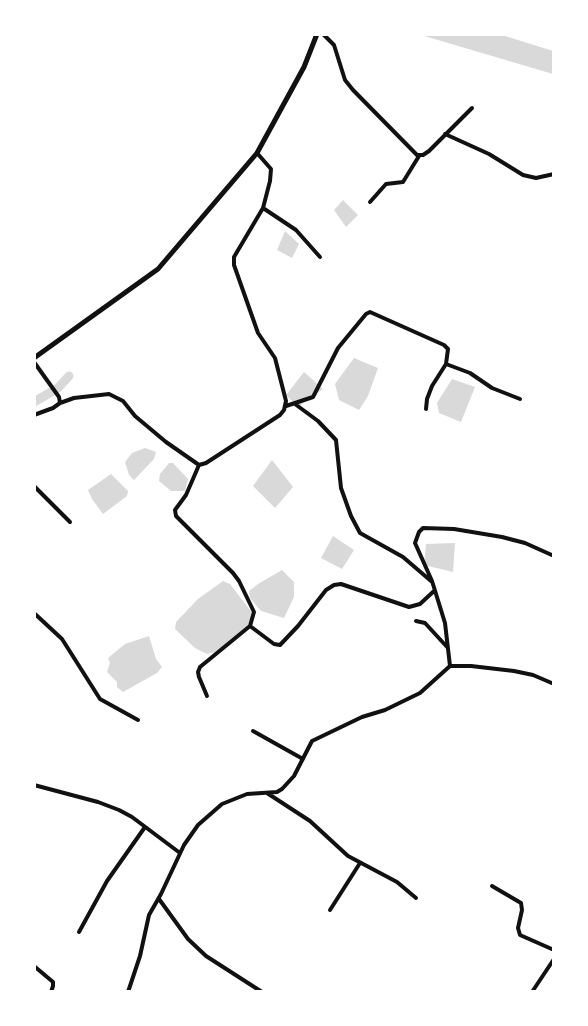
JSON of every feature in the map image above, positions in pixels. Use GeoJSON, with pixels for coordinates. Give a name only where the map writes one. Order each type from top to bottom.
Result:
{"type":"FeatureCollection","features":[{"type":"Feature","properties":{"kind":"main road"},"geometry":{"type":"LineString","coordinates":[[34,360],[158,269],[257,153],[304,67],[317,34]]}},
{"type":"Feature","properties":{"kind":"street"},"geometry":{"type":"LineString","coordinates":[[323,34],[334,45],[345,80],[410,150],[420,156]]}},
{"type":"Feature","properties":{"kind":"street"},"geometry":{"type":"LineString","coordinates":[[370,202],[386,184],[403,182],[420,156],[429,151],[472,108]]}},
{"type":"Feature","properties":{"kind":"street"},"geometry":{"type":"LineString","coordinates":[[445,134],[489,154],[523,175],[536,178],[554,174]]}},
{"type":"Feature","properties":{"kind":"street"},"geometry":{"type":"LineString","coordinates":[[199,465],[206,463],[280,415],[286,406],[275,358],[258,333],[234,265],[234,257],[263,208],[271,169],[257,153]]}},
{"type":"Feature","properties":{"kind":"street"},"geometry":{"type":"LineString","coordinates":[[263,208],[296,230],[320,257]]}},
{"type":"Feature","properties":{"kind":"street"},"geometry":{"type":"LineString","coordinates":[[286,406],[313,397],[338,348],[368,312],[444,345],[448,349],[446,364],[432,386],[426,409]]}},
{"type":"Feature","properties":{"kind":"street"},"geometry":{"type":"LineString","coordinates":[[34,360],[43,377],[59,397],[60,403]]}},
{"type":"Feature","properties":{"kind":"street"},"geometry":{"type":"LineString","coordinates":[[446,364],[470,373],[492,388],[520,399]]}},
{"type":"Feature","properties":{"kind":"street"},"geometry":{"type":"LineString","coordinates":[[34,415],[74,398],[110,394],[123,401],[135,416],[199,465]]}},
{"type":"Feature","properties":{"kind":"street"},"geometry":{"type":"LineString","coordinates":[[294,404],[318,421],[336,440],[341,488],[360,533],[403,557],[432,581]]}},
{"type":"Feature","properties":{"kind":"street"},"geometry":{"type":"LineString","coordinates":[[199,465],[186,495],[175,510],[176,516],[239,581],[254,612],[250,626],[198,672],[207,696]]}},
{"type":"Feature","properties":{"kind":"street"},"geometry":{"type":"LineString","coordinates":[[34,486],[70,522]]}},
{"type":"Feature","properties":{"kind":"street"},"geometry":{"type":"LineString","coordinates":[[450,666],[445,623],[432,581],[415,543],[419,532],[423,528],[454,529],[514,539],[554,556]]}},
{"type":"Feature","properties":{"kind":"street"},"geometry":{"type":"LineString","coordinates":[[250,626],[274,644],[280,645],[326,590],[334,585],[341,584],[409,607],[420,604],[434,591]]}},
{"type":"Feature","properties":{"kind":"street"},"geometry":{"type":"LineString","coordinates":[[34,613],[62,639],[100,699],[138,720]]}},
{"type":"Feature","properties":{"kind":"street"},"geometry":{"type":"LineString","coordinates":[[416,621],[426,623],[449,649]]}},
{"type":"Feature","properties":{"kind":"street"},"geometry":{"type":"LineString","coordinates":[[128,992],[140,956],[149,915],[189,835],[222,804],[247,794],[282,789],[294,776],[312,741],[420,693],[450,666],[514,671],[533,675],[554,684]]}},
{"type":"Feature","properties":{"kind":"street"},"geometry":{"type":"LineString","coordinates":[[253,731],[303,759]]}},
{"type":"Feature","properties":{"kind":"street"},"geometry":{"type":"LineString","coordinates":[[34,785],[98,802],[126,813],[180,853]]}},
{"type":"Feature","properties":{"kind":"street"},"geometry":{"type":"LineString","coordinates":[[266,793],[310,821],[348,856],[397,882],[416,898]]}},
{"type":"Feature","properties":{"kind":"street"},"geometry":{"type":"LineString","coordinates":[[78,932],[107,881],[145,827]]}},
{"type":"Feature","properties":{"kind":"street"},"geometry":{"type":"LineString","coordinates":[[330,910],[360,863]]}},
{"type":"Feature","properties":{"kind":"street"},"geometry":{"type":"LineString","coordinates":[[492,886],[523,906],[518,928],[520,935],[554,950]]}},
{"type":"Feature","properties":{"kind":"street"},"geometry":{"type":"LineString","coordinates":[[159,899],[188,939],[206,956],[262,992]]}},
{"type":"Feature","properties":{"kind":"street"},"geometry":{"type":"LineString","coordinates":[[532,992],[554,959]]}},
{"type":"Feature","properties":{"kind":"street"},"geometry":{"type":"LineString","coordinates":[[34,966],[52,982],[51,992]]}},
{"type":"Feature","properties":{"kind":"shaded area"},"geometry":{"type":"Polygon","coordinates":[[[421,35],[502,35],[553,51],[553,74],[421,35]]]}},
{"type":"Feature","properties":{"kind":"shaded area"},"geometry":{"type":"Polygon","coordinates":[[[343,200],[358,215],[346,227],[334,210],[343,200]]]}},
{"type":"Feature","properties":{"kind":"shaded area"},"geometry":{"type":"Polygon","coordinates":[[[285,231],[299,244],[292,258],[277,250],[285,231]]]}},
{"type":"Feature","properties":{"kind":"shaded area"},"geometry":{"type":"Polygon","coordinates":[[[354,358],[378,368],[368,396],[359,410],[339,400],[335,384],[354,358]]]}},
{"type":"Feature","properties":{"kind":"shaded area"},"geometry":{"type":"Polygon","coordinates":[[[304,372],[323,389],[298,407],[286,395],[304,372]]]}},
{"type":"Feature","properties":{"kind":"shaded area"},"geometry":{"type":"Polygon","coordinates":[[[452,379],[475,387],[461,422],[439,413],[437,403],[452,379]]]}},
{"type":"Feature","properties":{"kind":"shaded area"},"geometry":{"type":"Polygon","coordinates":[[[145,448],[156,452],[154,459],[134,480],[129,475],[125,462],[132,453],[145,448]]]}},
{"type":"Feature","properties":{"kind":"shaded area"},"geometry":{"type":"Polygon","coordinates":[[[272,460],[293,487],[275,508],[253,486],[272,460]]]}},
{"type":"Feature","properties":{"kind":"shaded area"},"geometry":{"type":"Polygon","coordinates":[[[169,463],[173,463],[188,479],[185,491],[171,491],[159,481],[160,474],[169,463]]]}},
{"type":"Feature","properties":{"kind":"shaded area"},"geometry":{"type":"Polygon","coordinates":[[[111,474],[128,491],[127,496],[103,514],[88,490],[111,474]]]}},
{"type":"Feature","properties":{"kind":"shaded area"},"geometry":{"type":"Polygon","coordinates":[[[333,536],[354,550],[342,569],[321,558],[333,536]]]}},
{"type":"Feature","properties":{"kind":"shaded area"},"geometry":{"type":"Polygon","coordinates":[[[455,543],[453,572],[424,565],[426,544],[455,543]]]}},
{"type":"Feature","properties":{"kind":"shaded area"},"geometry":{"type":"Polygon","coordinates":[[[282,570],[294,582],[294,597],[284,618],[261,611],[250,598],[249,591],[282,570]]]}},
{"type":"Feature","properties":{"kind":"shaded area"},"geometry":{"type":"Polygon","coordinates":[[[223,581],[230,584],[253,614],[247,627],[215,652],[207,654],[195,648],[175,629],[176,622],[198,599],[223,581]]]}},
{"type":"Feature","properties":{"kind":"shaded area"},"geometry":{"type":"Polygon","coordinates":[[[149,636],[156,659],[162,667],[157,673],[123,692],[107,672],[110,663],[108,658],[125,644],[149,636]]]}},
{"type":"Feature","properties":{"kind":"waterway"},"geometry":{"type":"LineString","coordinates":[[34,402],[58,388],[69,376]]}}]}
